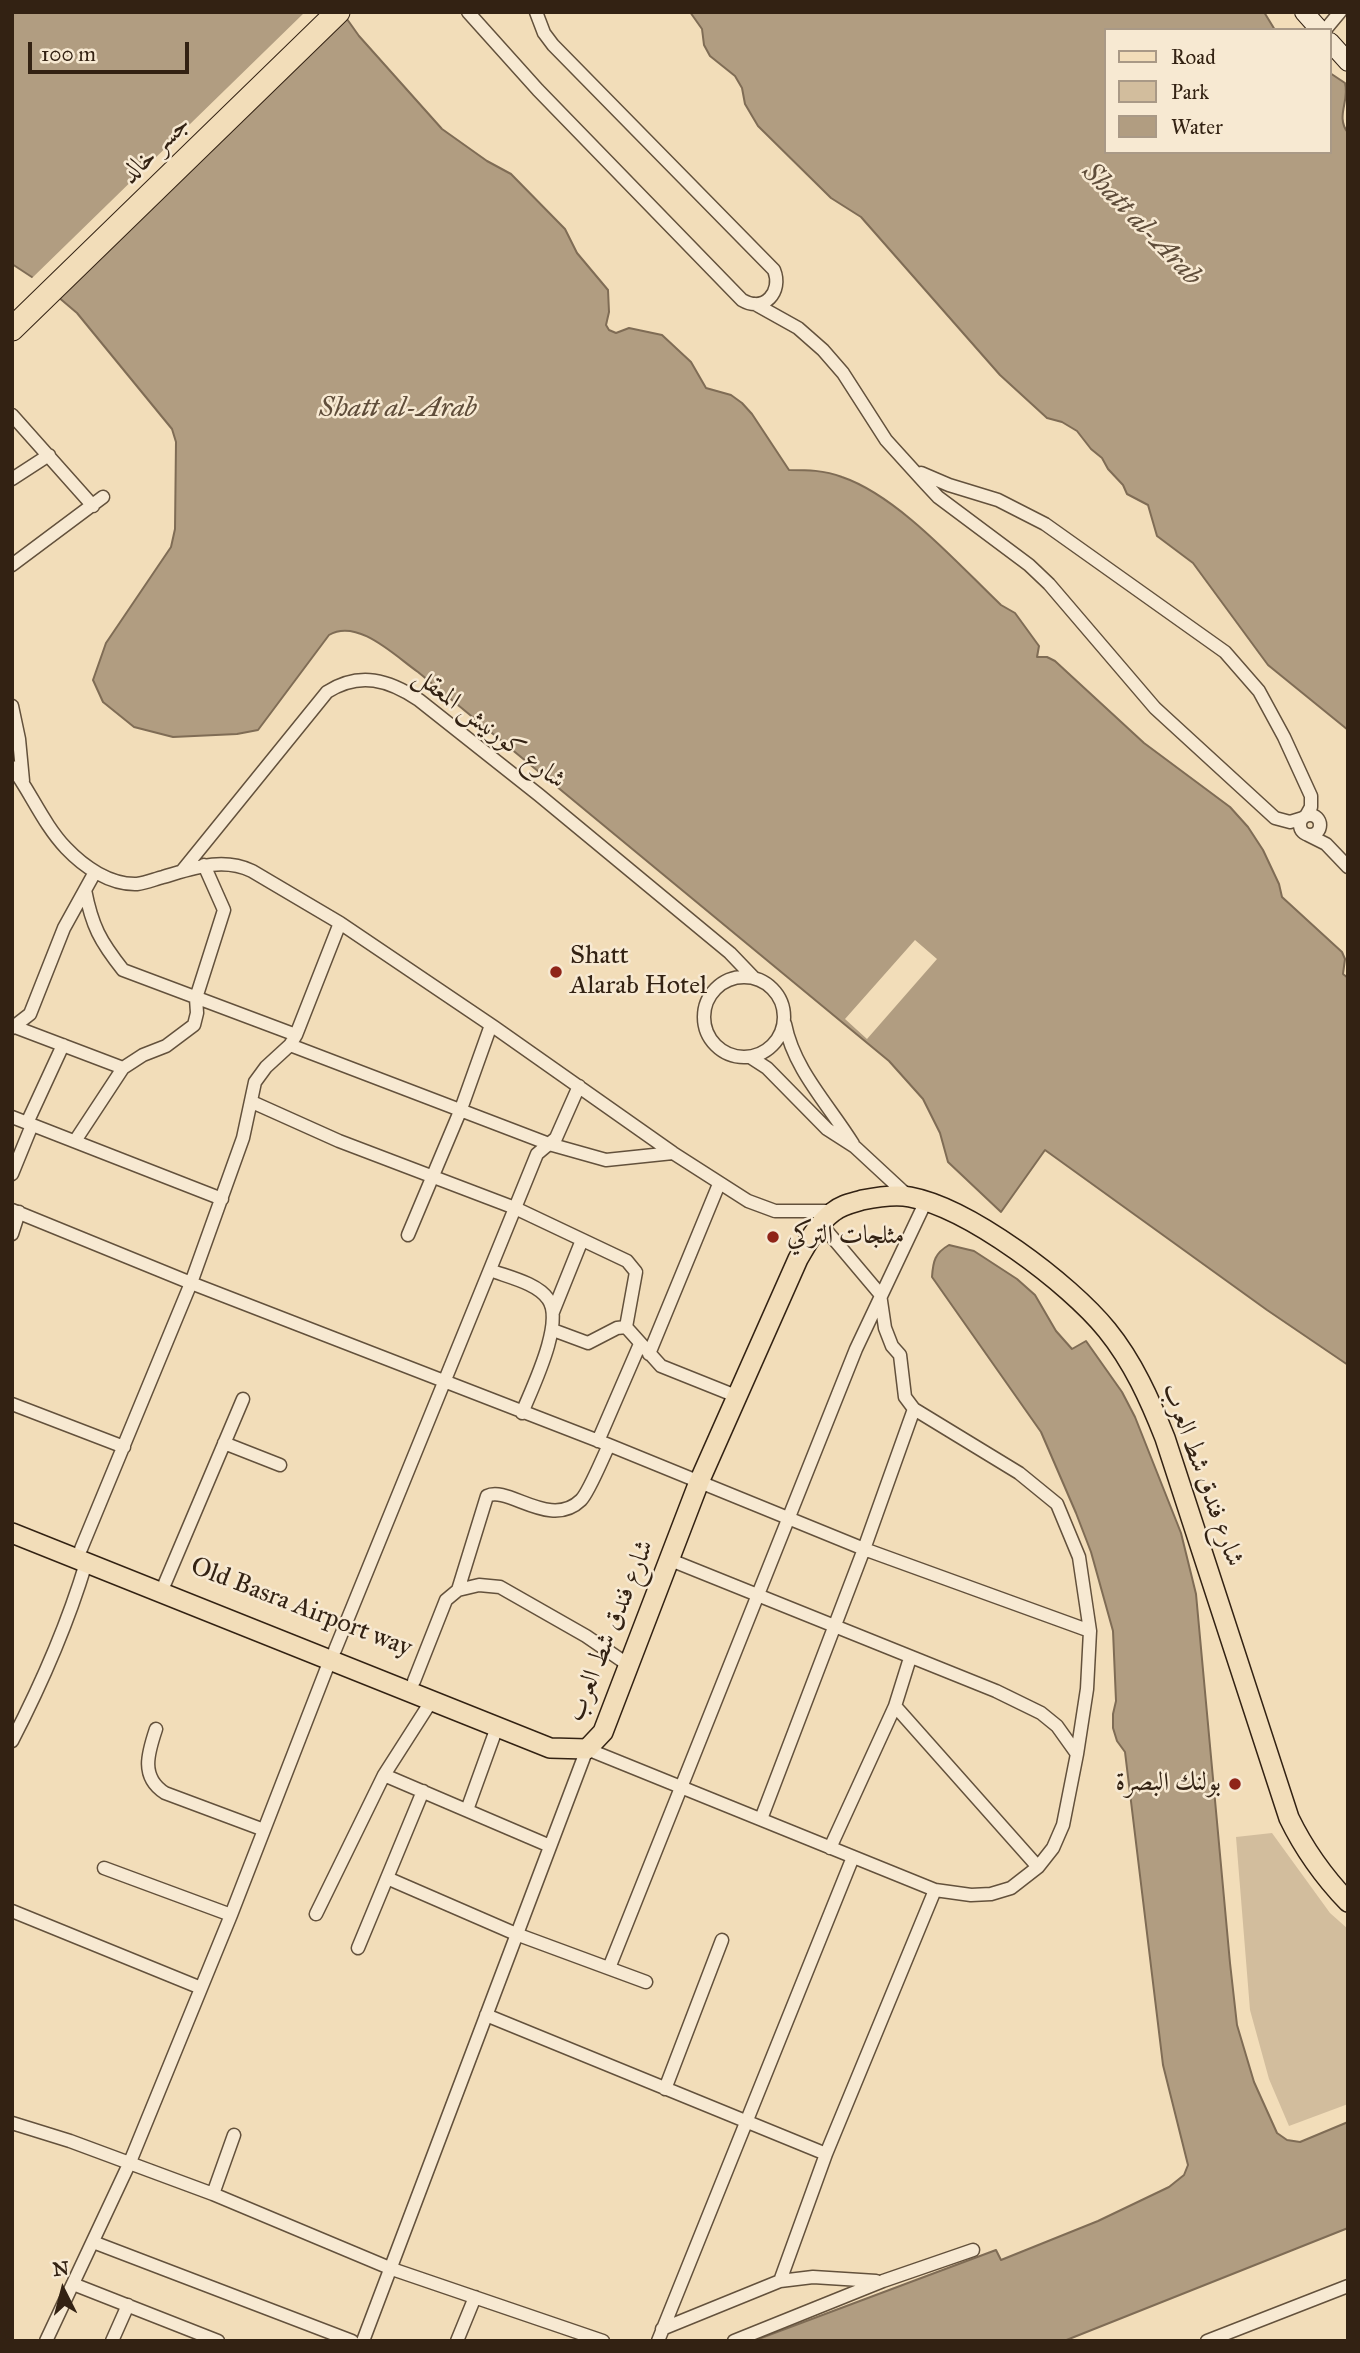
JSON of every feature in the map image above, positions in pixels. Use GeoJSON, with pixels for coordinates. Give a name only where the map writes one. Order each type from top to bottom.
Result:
{"type":"FeatureCollection","features":[{"type":"Feature","properties":{"kind":"highway","name":"جسر خالد"},"geometry":{"type":"LineString","coordinates":[[12,312],[320,12]]}},
{"type":"Feature","properties":{"kind":"highway","name":"جسر خالد"},"geometry":{"type":"LineString","coordinates":[[12,329],[338,12]]}},
{"type":"Feature","properties":{"kind":"main road","name":"شارع فندق شط العرب"},"geometry":{"type":"LineString","coordinates":[[578,1749],[603,1732],[699,1482],[798,1259],[827,1217],[844,1205],[870,1198],[918,1199],[952,1211],[1054,1277],[1090,1310],[1123,1351],[1151,1402],[1165,1438],[1289,1818],[1328,1881],[1348,1902]]}},
{"type":"Feature","properties":{"kind":"main road","name":"Old Basra Airport way"},"geometry":{"type":"LineString","coordinates":[[12,1520],[83,1556],[333,1655],[414,1681],[556,1737],[578,1749]]}},
{"type":"Feature","properties":{"kind":"main road","name":"Old Basra Airport way"},"geometry":{"type":"LineString","coordinates":[[12,1533],[165,1583],[432,1700],[550,1748],[578,1749]]}},
{"type":"Feature","properties":{"kind":"street"},"geometry":{"type":"LineString","coordinates":[[468,12],[538,90],[743,300],[797,328],[823,349],[849,380],[886,440],[911,468],[938,497],[1029,565],[1049,584],[1156,708],[1283,822],[1326,844],[1345,859]]}},
{"type":"Feature","properties":{"kind":"street"},"geometry":{"type":"LineString","coordinates":[[536,12],[544,33],[553,44],[774,270],[778,283],[775,292],[769,300],[755,304]]}},
{"type":"Feature","properties":{"kind":"street"},"geometry":{"type":"LineString","coordinates":[[1304,12],[1318,28]]}},
{"type":"Feature","properties":{"kind":"street"},"geometry":{"type":"LineString","coordinates":[[1327,28],[1340,12]]}},
{"type":"Feature","properties":{"kind":"street"},"geometry":{"type":"LineString","coordinates":[[1332,44],[1348,62]]}},
{"type":"Feature","properties":{"kind":"street"},"geometry":{"type":"LineString","coordinates":[[12,415],[49,455],[98,501],[12,565]]}},
{"type":"Feature","properties":{"kind":"street"},"geometry":{"type":"LineString","coordinates":[[12,479],[49,455]]}},
{"type":"Feature","properties":{"kind":"street"},"geometry":{"type":"LineString","coordinates":[[911,468],[938,482],[998,500],[1045,524],[1224,652],[1259,691],[1311,796],[1312,819],[1317,831],[1305,833]]}},
{"type":"Feature","properties":{"kind":"street","name":"شارع كورنيش المعقل"},"geometry":{"type":"LineString","coordinates":[[182,871],[327,692],[350,681],[375,679],[398,687],[419,700],[720,944],[753,977]]}},
{"type":"Feature","properties":{"kind":"street"},"geometry":{"type":"LineString","coordinates":[[12,706],[23,762],[23,782]]}},
{"type":"Feature","properties":{"kind":"street"},"geometry":{"type":"LineString","coordinates":[[12,767],[60,841],[79,861],[95,872],[118,881],[139,884],[204,865],[222,863],[242,866],[340,923],[719,1184],[762,1208],[827,1217],[880,1294],[884,1328],[892,1346],[900,1355],[905,1396],[914,1409],[1019,1473],[1057,1504],[1079,1557],[1090,1630],[1087,1689],[1063,1825],[1053,1847],[1038,1867],[1010,1888],[991,1894],[971,1895],[935,1890],[683,1786],[578,1749],[550,1846],[363,2341]]}},
{"type":"Feature","properties":{"kind":"street"},"geometry":{"type":"LineString","coordinates":[[1283,822],[1312,819]]}},
{"type":"Feature","properties":{"kind":"street"},"geometry":{"type":"LineString","coordinates":[[1305,833],[1300,826],[1312,819]]}},
{"type":"Feature","properties":{"kind":"street"},"geometry":{"type":"LineString","coordinates":[[1312,819],[1326,844]]}},
{"type":"Feature","properties":{"kind":"street"},"geometry":{"type":"LineString","coordinates":[[75,1141],[123,1068],[143,1055],[166,1046],[194,1025],[197,1013],[196,998],[224,910],[204,865]]}},
{"type":"Feature","properties":{"kind":"street"},"geometry":{"type":"LineString","coordinates":[[13,1028],[30,1014],[64,928],[95,872]]}},
{"type":"Feature","properties":{"kind":"street"},"geometry":{"type":"LineString","coordinates":[[85,890],[91,920],[105,947],[123,970],[549,1144],[607,1160],[673,1153]]}},
{"type":"Feature","properties":{"kind":"street"},"geometry":{"type":"LineString","coordinates":[[12,1741],[58,1647],[83,1556],[222,1199],[243,1138],[256,1082],[260,1074],[293,1040],[340,923]]}},
{"type":"Feature","properties":{"kind":"street"},"geometry":{"type":"LineString","coordinates":[[609,1969],[918,1199],[855,1147],[827,1129],[767,1068],[750,1057],[728,1054],[719,1049],[706,1031],[703,1020],[707,999],[721,983],[742,976],[753,977],[764,981],[779,997],[788,1040],[798,1062],[855,1147]]}},
{"type":"Feature","properties":{"kind":"street"},"geometry":{"type":"LineString","coordinates":[[750,1057],[770,1047],[777,1039],[784,1018]]}},
{"type":"Feature","properties":{"kind":"street"},"geometry":{"type":"LineString","coordinates":[[408,1235],[461,1109],[491,1025]]}},
{"type":"Feature","properties":{"kind":"street"},"geometry":{"type":"LineString","coordinates":[[13,1028],[123,1068]]}},
{"type":"Feature","properties":{"kind":"street"},"geometry":{"type":"LineString","coordinates":[[12,1174],[29,1124],[63,1045]]}},
{"type":"Feature","properties":{"kind":"street"},"geometry":{"type":"LineString","coordinates":[[46,2341],[130,2162],[537,1154],[556,1138],[579,1086]]}},
{"type":"Feature","properties":{"kind":"street"},"geometry":{"type":"LineString","coordinates":[[252,1102],[339,1141],[515,1208],[627,1261],[636,1272],[626,1327]]}},
{"type":"Feature","properties":{"kind":"street"},"geometry":{"type":"LineString","coordinates":[[12,1117],[222,1199]]}},
{"type":"Feature","properties":{"kind":"street"},"geometry":{"type":"LineString","coordinates":[[458,1590],[487,1496],[497,1494],[547,1510],[565,1508],[582,1499],[603,1443],[719,1184]]}},
{"type":"Feature","properties":{"kind":"street"},"geometry":{"type":"LineString","coordinates":[[12,1234],[15,1211],[864,1549],[1090,1630]]}},
{"type":"Feature","properties":{"kind":"street"},"geometry":{"type":"LineString","coordinates":[[553,1312],[582,1240]]}},
{"type":"Feature","properties":{"kind":"street"},"geometry":{"type":"LineString","coordinates":[[490,1270],[536,1288],[549,1300],[553,1312],[553,1330],[522,1413]]}},
{"type":"Feature","properties":{"kind":"street"},"geometry":{"type":"LineString","coordinates":[[626,1327],[661,1366],[736,1396]]}},
{"type":"Feature","properties":{"kind":"street"},"geometry":{"type":"LineString","coordinates":[[553,1330],[588,1343],[617,1328],[626,1327]]}},
{"type":"Feature","properties":{"kind":"street"},"geometry":{"type":"LineString","coordinates":[[165,1583],[243,1399]]}},
{"type":"Feature","properties":{"kind":"street"},"geometry":{"type":"LineString","coordinates":[[12,1404],[124,1447]]}},
{"type":"Feature","properties":{"kind":"street"},"geometry":{"type":"LineString","coordinates":[[761,1819],[864,1549],[914,1409]]}},
{"type":"Feature","properties":{"kind":"street"},"geometry":{"type":"LineString","coordinates":[[224,1443],[280,1465]]}},
{"type":"Feature","properties":{"kind":"street"},"geometry":{"type":"LineString","coordinates":[[668,1559],[996,1691],[1041,1713],[1057,1726],[1077,1754]]}},
{"type":"Feature","properties":{"kind":"street"},"geometry":{"type":"LineString","coordinates":[[414,1681],[446,1601],[458,1590],[479,1585],[500,1587],[586,1636],[627,1664]]}},
{"type":"Feature","properties":{"kind":"street"},"geometry":{"type":"LineString","coordinates":[[830,1848],[895,1706],[910,1658]]}},
{"type":"Feature","properties":{"kind":"street"},"geometry":{"type":"LineString","coordinates":[[316,1914],[384,1775],[432,1700]]}},
{"type":"Feature","properties":{"kind":"street"},"geometry":{"type":"LineString","coordinates":[[895,1706],[1038,1867]]}},
{"type":"Feature","properties":{"kind":"street"},"geometry":{"type":"LineString","coordinates":[[467,1810],[497,1727]]}},
{"type":"Feature","properties":{"kind":"street"},"geometry":{"type":"LineString","coordinates":[[156,1729],[148,1753],[147,1768],[155,1785],[165,1793],[264,1830]]}},
{"type":"Feature","properties":{"kind":"street"},"geometry":{"type":"LineString","coordinates":[[384,1775],[550,1846]]}},
{"type":"Feature","properties":{"kind":"street"},"geometry":{"type":"LineString","coordinates":[[358,1948],[423,1791]]}},
{"type":"Feature","properties":{"kind":"street"},"geometry":{"type":"LineString","coordinates":[[660,2335],[853,1857]]}},
{"type":"Feature","properties":{"kind":"street"},"geometry":{"type":"LineString","coordinates":[[104,1868],[231,1915]]}},
{"type":"Feature","properties":{"kind":"street"},"geometry":{"type":"LineString","coordinates":[[387,1878],[516,1934],[646,1982]]}},
{"type":"Feature","properties":{"kind":"street"},"geometry":{"type":"LineString","coordinates":[[780,2281],[826,2154],[935,1890]]}},
{"type":"Feature","properties":{"kind":"street"},"geometry":{"type":"LineString","coordinates":[[12,1911],[201,1988]]}},
{"type":"Feature","properties":{"kind":"street"},"geometry":{"type":"LineString","coordinates":[[665,2089],[722,1940]]}},
{"type":"Feature","properties":{"kind":"street"},"geometry":{"type":"LineString","coordinates":[[486,2015],[826,2154]]}},
{"type":"Feature","properties":{"kind":"street"},"geometry":{"type":"LineString","coordinates":[[12,2123],[130,2162],[391,2269],[603,2341]]}},
{"type":"Feature","properties":{"kind":"street"},"geometry":{"type":"LineString","coordinates":[[213,2194],[234,2135]]}},
{"type":"Feature","properties":{"kind":"street"},"geometry":{"type":"LineString","coordinates":[[93,2242],[352,2341]]}},
{"type":"Feature","properties":{"kind":"street"},"geometry":{"type":"LineString","coordinates":[[734,2341],[883,2281],[972,2250]]}},
{"type":"Feature","properties":{"kind":"street"},"geometry":{"type":"LineString","coordinates":[[660,2335],[780,2281],[813,2277],[883,2281]]}},
{"type":"Feature","properties":{"kind":"street"},"geometry":{"type":"LineString","coordinates":[[73,2284],[218,2341]]}},
{"type":"Feature","properties":{"kind":"street"},"geometry":{"type":"LineString","coordinates":[[1207,2341],[1348,2286]]}},
{"type":"Feature","properties":{"kind":"street"},"geometry":{"type":"LineString","coordinates":[[457,2341],[475,2297]]}},
{"type":"Feature","properties":{"kind":"street"},"geometry":{"type":"LineString","coordinates":[[112,2341],[128,2305]]}},
{"type":"Feature","properties":{"kind":"street"},"geometry":{"type":"LineString","coordinates":[[560,2341],[565,2328]]}},
{"type":"Feature","properties":{"kind":"green space"},"geometry":{"type":"Polygon","coordinates":[[[1272,1833],[1330,1913],[1348,1929],[1348,2104],[1289,2126],[1269,2079],[1250,2010],[1236,1837],[1272,1833]]]}},
{"type":"Feature","properties":{"kind":"water","name":"Shatt al-Arab"},"geometry":{"type":"Polygon","coordinates":[[[12,12],[342,12],[359,36],[442,129],[487,161],[511,174],[565,229],[577,253],[608,290],[609,312],[606,325],[609,330],[616,333],[629,328],[662,335],[691,362],[706,388],[731,395],[742,403],[789,470],[809,470],[842,477],[863,486],[906,515],[1001,605],[1015,613],[1039,646],[1037,657],[1047,657],[1055,661],[1144,743],[1230,807],[1248,827],[1263,850],[1282,897],[1342,952],[1345,959],[1343,974],[1348,978],[1348,1365],[1045,1150],[1001,1212],[948,1162],[940,1133],[923,1099],[889,1061],[418,672],[376,641],[352,631],[329,635],[258,730],[237,734],[173,737],[134,727],[103,702],[93,680],[106,643],[171,547],[175,529],[176,442],[172,429],[77,313],[44,285],[12,264],[12,12]]]}},
{"type":"Feature","properties":{"kind":"water","name":"Shatt al-Arab"},"geometry":{"type":"Polygon","coordinates":[[[690,12],[1264,12],[1274,28],[1104,28],[1104,154],[1332,154],[1332,74],[1345,83],[1343,121],[1348,133],[1348,730],[1268,665],[1193,563],[1157,536],[1148,505],[1127,494],[1102,458],[1077,431],[1062,422],[1047,418],[1000,375],[861,217],[831,198],[758,126],[745,104],[742,88],[735,76],[710,56],[704,45],[702,29],[690,12]]]}},
{"type":"Feature","properties":{"kind":"water"},"geometry":{"type":"Polygon","coordinates":[[[949,1245],[974,1251],[1017,1279],[1035,1295],[1056,1331],[1072,1349],[1086,1341],[1122,1392],[1135,1417],[1181,1533],[1196,1594],[1237,2025],[1254,2082],[1277,2133],[1287,2140],[1300,2142],[1348,2122],[1348,2228],[1064,2341],[753,2341],[996,2250],[1001,2260],[1098,2221],[1169,2187],[1184,2175],[1188,2165],[1163,2065],[1125,1752],[1117,1741],[1113,1728],[1116,1701],[1113,1631],[1091,1552],[1041,1432],[932,1277],[936,1258],[949,1245]]]}},
{"type":"Feature","properties":{"kind":"pier"},"geometry":{"type":"Polygon","coordinates":[[[305,12],[346,12],[42,288],[30,280],[305,12]]]}},
{"type":"Feature","properties":{"kind":"pier"},"geometry":{"type":"Polygon","coordinates":[[[915,940],[937,959],[867,1039],[845,1019],[915,940]]]}},
{"type":"Feature","properties":{"kind":"place","name":"Shatt Alarab Hotel"},"geometry":{"type":"Point","coordinates":[556,972]}},
{"type":"Feature","properties":{"kind":"place","name":"مثلجات التركي"},"geometry":{"type":"Point","coordinates":[773,1237]}},
{"type":"Feature","properties":{"kind":"place","name":"بولنك البصرة"},"geometry":{"type":"Point","coordinates":[1235,1784]}}]}
